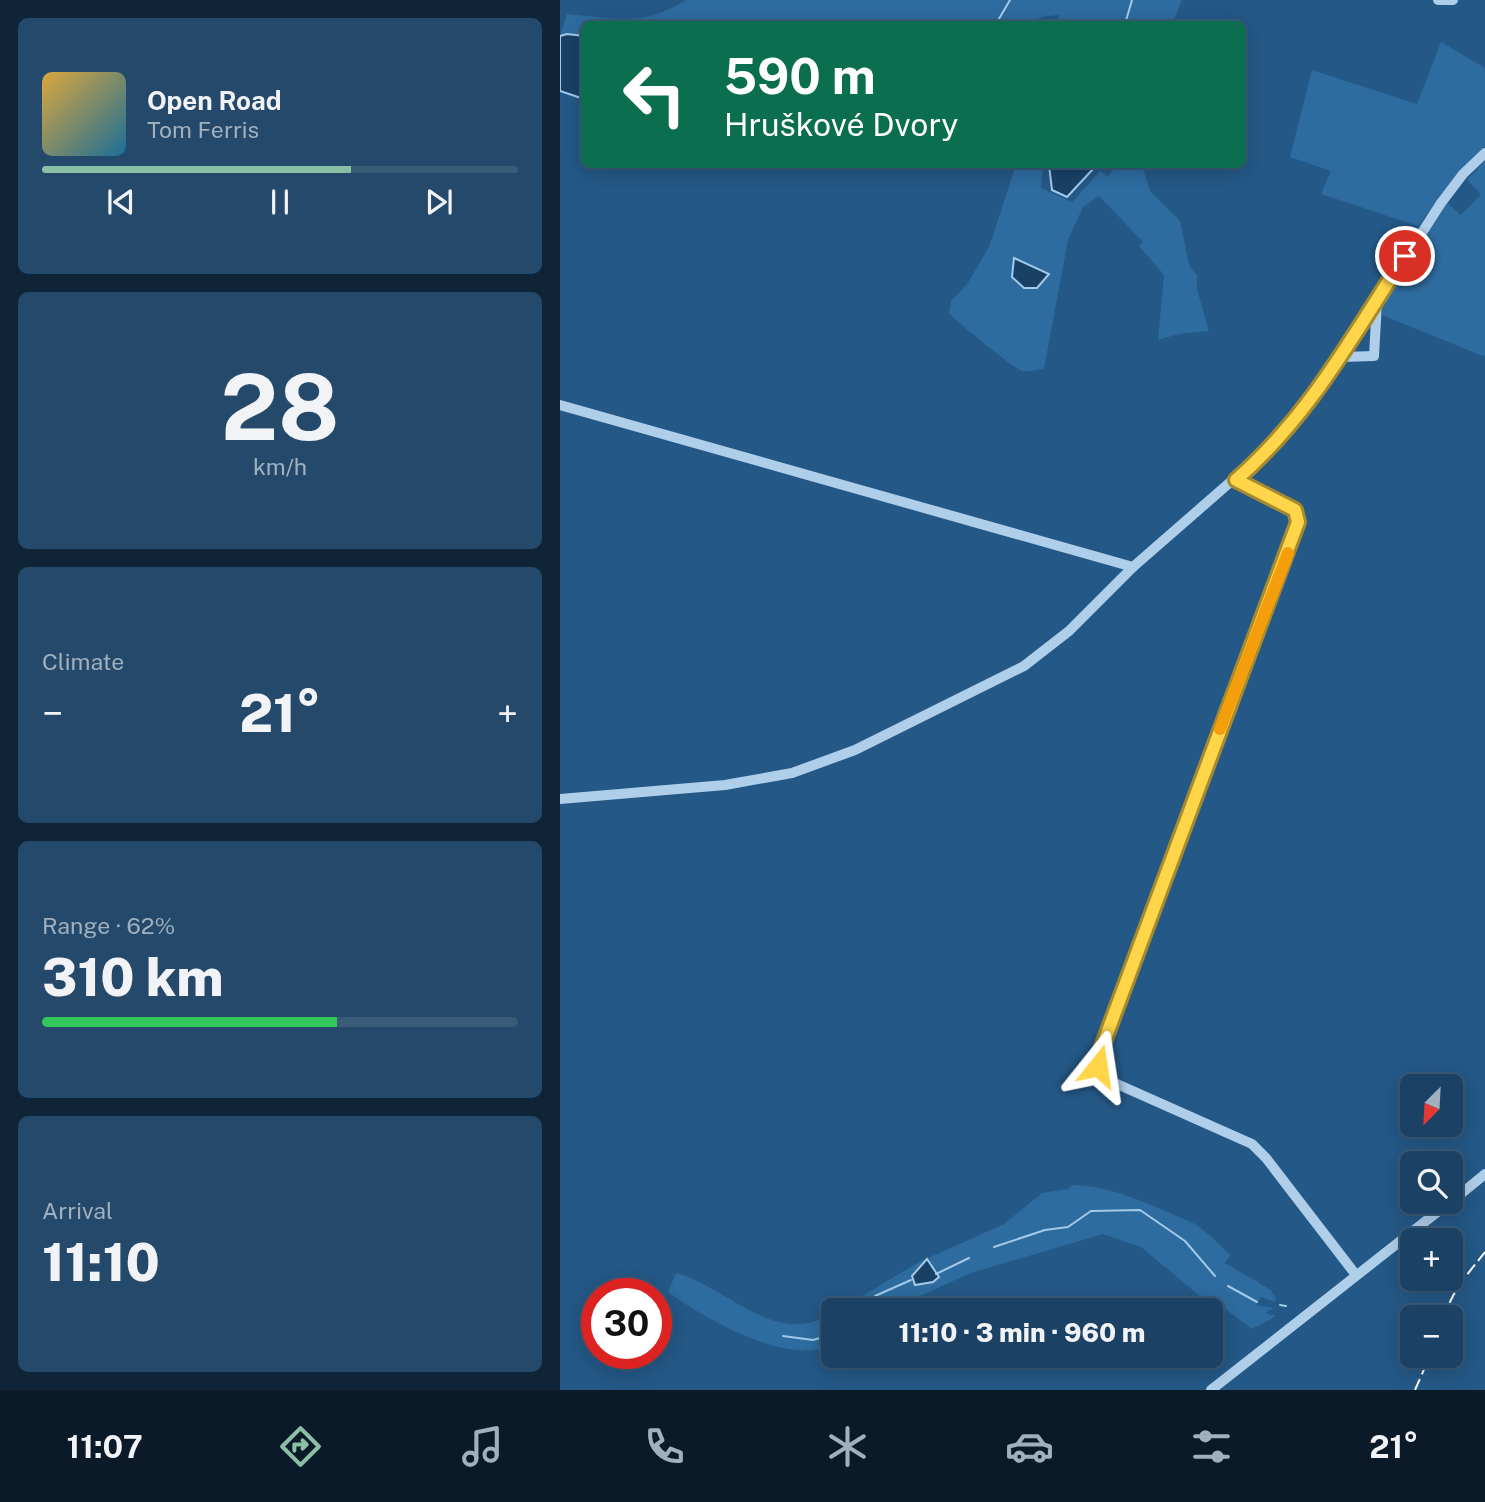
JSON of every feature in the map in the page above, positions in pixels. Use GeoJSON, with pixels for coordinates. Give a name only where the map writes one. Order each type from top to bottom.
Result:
{"type":"FeatureCollection","features":[{"type":"Feature","properties":{"kind":"street"},"geometry":{"type":"LineString","coordinates":[[1438,0],[1453,0]]}},
{"type":"Feature","properties":{"kind":"street"},"geometry":{"type":"LineString","coordinates":[[560,799],[757,780],[792,773],[844,755],[1024,666],[1069,631],[1133,567],[1236,480],[1290,428],[1342,357],[1441,202],[1463,174],[1485,153]]}},
{"type":"Feature","properties":{"kind":"street"},"geometry":{"type":"LineString","coordinates":[[1342,357],[1374,356],[1378,298]]}},
{"type":"Feature","properties":{"kind":"street"},"geometry":{"type":"LineString","coordinates":[[560,405],[1133,567]]}},
{"type":"Feature","properties":{"kind":"street"},"geometry":{"type":"LineString","coordinates":[[1236,480],[1295,510],[1298,522],[1104,1042],[1098,1066],[1106,1077],[1117,1084],[1252,1144],[1356,1275]]}},
{"type":"Feature","properties":{"kind":"street"},"geometry":{"type":"LineString","coordinates":[[1463,1192],[1485,1174]]}},
{"type":"Feature","properties":{"kind":"street"},"geometry":{"type":"LineString","coordinates":[[1211,1390],[1435,1214]]}},
{"type":"Feature","properties":{"kind":"shaded area"},"geometry":{"type":"Polygon","coordinates":[[[686,0],[1182,0],[1173,21],[1058,21],[1059,15],[1041,17],[1034,21],[581,21],[581,36],[560,36],[567,14],[628,19],[671,9],[686,0]]]}},
{"type":"Feature","properties":{"kind":"shaded area"},"geometry":{"type":"Polygon","coordinates":[[[560,36],[581,36],[581,98],[560,91],[560,36]]]}},
{"type":"Feature","properties":{"kind":"shaded area"},"geometry":{"type":"Polygon","coordinates":[[[1441,42],[1485,68],[1485,146],[1455,176],[1418,226],[1321,194],[1331,171],[1290,157],[1312,70],[1417,104],[1441,42]]]}},
{"type":"Feature","properties":{"kind":"shaded area"},"geometry":{"type":"Polygon","coordinates":[[[1485,161],[1485,357],[1382,315],[1383,299],[1447,203],[1461,215],[1481,194],[1467,180],[1485,161]]]}},
{"type":"Feature","properties":{"kind":"shaded area"},"geometry":{"type":"Polygon","coordinates":[[[1015,168],[1043,168],[1041,188],[1072,202],[1100,171],[1108,176],[1113,171],[1110,168],[1143,168],[1150,191],[1180,221],[1189,265],[1197,276],[1197,289],[1209,331],[1179,334],[1158,340],[1164,275],[1139,246],[1143,242],[1099,196],[1083,207],[1068,240],[1044,369],[1022,371],[997,354],[949,313],[951,301],[967,284],[989,247],[1015,168]]]}},
{"type":"Feature","properties":{"kind":"shaded area"},"geometry":{"type":"Polygon","coordinates":[[[1049,168],[1092,168],[1067,197],[1052,190],[1049,168]]]}},
{"type":"Feature","properties":{"kind":"shaded area"},"geometry":{"type":"Polygon","coordinates":[[[1014,258],[1049,274],[1037,288],[1024,288],[1012,277],[1014,258]]]}},
{"type":"Feature","properties":{"kind":"shaded area"},"geometry":{"type":"Polygon","coordinates":[[[1072,1185],[1103,1189],[1146,1203],[1194,1224],[1231,1255],[1225,1263],[1273,1291],[1271,1292],[1276,1297],[1275,1302],[1261,1297],[1256,1305],[1274,1308],[1265,1313],[1276,1316],[1252,1329],[1223,1307],[1223,1298],[1201,1297],[1141,1247],[1103,1234],[971,1273],[916,1298],[859,1298],[919,1262],[1004,1224],[1042,1193],[1068,1189],[1072,1185]]]}},
{"type":"Feature","properties":{"kind":"shaded area"},"geometry":{"type":"Polygon","coordinates":[[[927,1259],[939,1277],[933,1282],[915,1285],[912,1276],[927,1259]]]}},
{"type":"Feature","properties":{"kind":"shaded area"},"geometry":{"type":"Polygon","coordinates":[[[676,1273],[773,1320],[792,1324],[821,1318],[821,1348],[794,1350],[748,1337],[724,1326],[672,1295],[672,1282],[676,1273]]]}},
{"type":"Feature","properties":{"kind":"waterway"},"geometry":{"type":"LineString","coordinates":[[998,21],[1010,0]]}},
{"type":"Feature","properties":{"kind":"waterway"},"geometry":{"type":"LineString","coordinates":[[1126,21],[1132,0]]}},
{"type":"Feature","properties":{"kind":"waterway"},"geometry":{"type":"LineString","coordinates":[[994,1247],[1045,1230],[1068,1227],[1091,1211],[1140,1210],[1185,1241],[1215,1276]]}},
{"type":"Feature","properties":{"kind":"waterway"},"geometry":{"type":"LineString","coordinates":[[936,1274],[969,1258]]}},
{"type":"Feature","properties":{"kind":"waterway"},"geometry":{"type":"LineString","coordinates":[[873,1298],[911,1280]]}},
{"type":"Feature","properties":{"kind":"waterway"},"geometry":{"type":"LineString","coordinates":[[1228,1286],[1257,1302]]}},
{"type":"Feature","properties":{"kind":"waterway"},"geometry":{"type":"LineString","coordinates":[[1280,1305],[1286,1306]]}},
{"type":"Feature","properties":{"kind":"waterway"},"geometry":{"type":"LineString","coordinates":[[783,1336],[813,1340],[821,1338]]}},
{"type":"Feature","properties":{"kind":"railway"},"geometry":{"type":"LineString","coordinates":[[1448,1305],[1458,1286],[1485,1252]]}},
{"type":"Feature","properties":{"kind":"railway"},"geometry":{"type":"LineString","coordinates":[[1415,1390],[1425,1368]]}},
{"type":"Feature","properties":{"kind":"slow traffic"},"geometry":{"type":"LineString","coordinates":[[1220,729],[1288,553]]}},
{"type":"Feature","properties":{"kind":"route"},"geometry":{"type":"LineString","coordinates":[[1098,1066],[1099,1055],[1298,522],[1295,510],[1236,480],[1271,450],[1290,428],[1342,357],[1405,256]]}}]}
